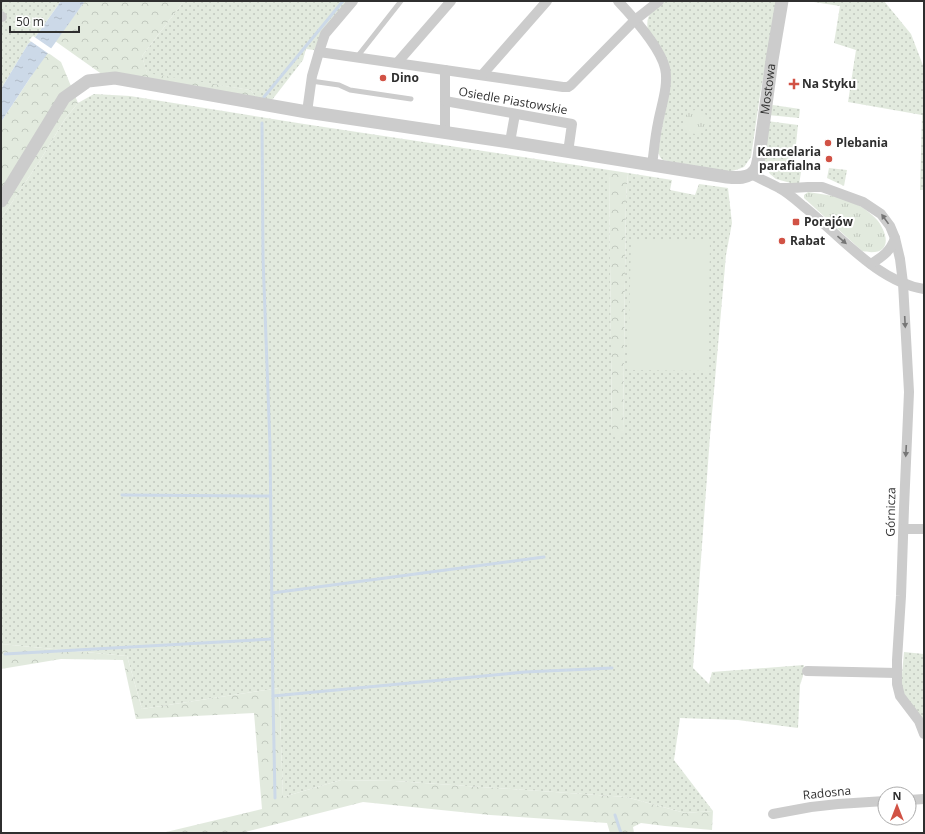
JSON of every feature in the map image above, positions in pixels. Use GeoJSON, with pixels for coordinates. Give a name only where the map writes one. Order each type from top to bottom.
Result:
{"type":"FeatureCollection","features":[{"type":"Feature","properties":{"kind":"street"},"geometry":{"type":"LineString","coordinates":[[307,112],[319,52],[326,34],[353,1]]}},
{"type":"Feature","properties":{"kind":"street"},"geometry":{"type":"LineString","coordinates":[[397,63],[451,1]]}},
{"type":"Feature","properties":{"kind":"street","name":"Osiedle Piastowskie"},"geometry":{"type":"LineString","coordinates":[[482,75],[547,1]]}},
{"type":"Feature","properties":{"kind":"street"},"geometry":{"type":"LineString","coordinates":[[618,1],[652,42],[665,68],[665,86],[652,165]]}},
{"type":"Feature","properties":{"kind":"street","name":"Osiedle Piastowskie"},"geometry":{"type":"LineString","coordinates":[[319,52],[568,87],[635,20],[659,1]]}},
{"type":"Feature","properties":{"kind":"street","name":"Mostowa"},"geometry":{"type":"LineString","coordinates":[[751,174],[755,170],[759,157],[772,60],[782,1]]}},
{"type":"Feature","properties":{"kind":"street","name":"Osiedle Piastowskie"},"geometry":{"type":"LineString","coordinates":[[445,70],[445,133]]}},
{"type":"Feature","properties":{"kind":"street"},"geometry":{"type":"LineString","coordinates":[[1,201],[64,98],[88,81],[116,78],[307,112],[510,142],[727,177],[739,178],[751,174],[780,188],[844,242],[884,273],[903,283],[924,289]]}},
{"type":"Feature","properties":{"kind":"street","name":"Osiedle Piastowskie"},"geometry":{"type":"LineString","coordinates":[[445,101],[572,124],[568,152]]}},
{"type":"Feature","properties":{"kind":"street"},"geometry":{"type":"LineString","coordinates":[[510,142],[515,114]]}},
{"type":"Feature","properties":{"kind":"street","name":"Górnicza"},"geometry":{"type":"LineString","coordinates":[[780,188],[822,187],[863,202],[881,214],[890,226],[895,238],[900,259],[903,283],[909,392],[897,684],[900,696],[919,721],[924,734]]}},
{"type":"Feature","properties":{"kind":"street"},"geometry":{"type":"LineString","coordinates":[[871,264],[880,259],[888,251],[893,245],[895,238]]}},
{"type":"Feature","properties":{"kind":"street"},"geometry":{"type":"LineString","coordinates":[[904,529],[924,529]]}},
{"type":"Feature","properties":{"kind":"street"},"geometry":{"type":"LineString","coordinates":[[807,671],[897,673]]}},
{"type":"Feature","properties":{"kind":"street","name":"Radosna"},"geometry":{"type":"LineString","coordinates":[[773,814],[811,807],[877,802]]}},
{"type":"Feature","properties":{"kind":"lane"},"geometry":{"type":"LineString","coordinates":[[357,57],[401,1]]}},
{"type":"Feature","properties":{"kind":"lane"},"geometry":{"type":"LineString","coordinates":[[312,81],[339,85],[350,90],[411,99]]}},
{"type":"Feature","properties":{"kind":"green space"},"geometry":{"type":"Polygon","coordinates":[[[61,1],[34,39],[28,44],[1,89],[1,2],[61,1]]]}},
{"type":"Feature","properties":{"kind":"green space"},"geometry":{"type":"Polygon","coordinates":[[[85,1],[184,1],[142,56],[147,73],[250,90],[257,98],[103,75],[55,41],[85,1]]]}},
{"type":"Feature","properties":{"kind":"green space"},"geometry":{"type":"Polygon","coordinates":[[[184,1],[349,1],[314,50],[306,49],[303,60],[272,100],[257,98],[250,90],[147,74],[142,56],[184,1]]]}},
{"type":"Feature","properties":{"kind":"green space"},"geometry":{"type":"Polygon","coordinates":[[[664,1],[777,1],[760,95],[751,157],[744,167],[724,172],[663,160],[660,157],[658,152],[670,80],[648,31],[647,25],[650,13],[664,1]]]}},
{"type":"Feature","properties":{"kind":"green space"},"geometry":{"type":"Polygon","coordinates":[[[807,1],[884,1],[911,34],[924,68],[924,190],[920,190],[922,115],[848,102],[856,50],[834,43],[840,6],[807,1]]]}},
{"type":"Feature","properties":{"kind":"green space"},"geometry":{"type":"Polygon","coordinates":[[[47,52],[61,62],[78,103],[65,119],[1,220],[1,122],[47,52]]]}},
{"type":"Feature","properties":{"kind":"green space"},"geometry":{"type":"Polygon","coordinates":[[[94,94],[130,96],[609,170],[612,435],[623,435],[626,199],[628,173],[672,180],[670,190],[695,195],[699,184],[728,188],[732,223],[726,255],[710,436],[693,668],[709,684],[712,672],[804,665],[800,685],[798,728],[738,720],[680,718],[674,760],[713,811],[685,813],[626,797],[395,781],[341,780],[283,797],[279,688],[142,709],[127,656],[1,644],[1,220],[65,119],[78,103],[94,94]]]}},
{"type":"Feature","properties":{"kind":"green space"},"geometry":{"type":"Polygon","coordinates":[[[773,105],[800,109],[799,118],[768,115],[770,107],[773,105]]]}},
{"type":"Feature","properties":{"kind":"green space"},"geometry":{"type":"Polygon","coordinates":[[[696,110],[704,114],[708,122],[704,130],[696,134],[688,130],[684,122],[688,114],[696,110]]]}},
{"type":"Feature","properties":{"kind":"green space"},"geometry":{"type":"Polygon","coordinates":[[[767,121],[798,125],[794,163],[803,165],[803,172],[801,172],[799,185],[776,179],[766,168],[763,161],[767,121]]]}},
{"type":"Feature","properties":{"kind":"green space"},"geometry":{"type":"Polygon","coordinates":[[[829,168],[847,170],[844,186],[827,178],[829,168]]]}},
{"type":"Feature","properties":{"kind":"green space"},"geometry":{"type":"Polygon","coordinates":[[[609,170],[628,173],[626,199],[623,435],[612,435],[609,170]]]}},
{"type":"Feature","properties":{"kind":"green space"},"geometry":{"type":"Polygon","coordinates":[[[808,192],[834,196],[852,202],[866,210],[878,221],[882,228],[885,234],[885,245],[878,251],[862,251],[804,198],[804,195],[808,192]]]}},
{"type":"Feature","properties":{"kind":"green space"},"geometry":{"type":"Polygon","coordinates":[[[631,240],[710,240],[708,371],[628,370],[631,240]]]}},
{"type":"Feature","properties":{"kind":"green space"},"geometry":{"type":"Polygon","coordinates":[[[1,644],[127,656],[142,709],[279,688],[283,797],[341,780],[395,781],[626,797],[685,813],[713,811],[712,830],[641,823],[633,827],[634,833],[610,833],[607,823],[490,815],[363,802],[241,833],[162,833],[262,809],[254,713],[136,719],[123,660],[61,659],[1,669],[1,644]]]}},
{"type":"Feature","properties":{"kind":"green space"},"geometry":{"type":"Polygon","coordinates":[[[904,652],[924,654],[924,721],[904,695],[901,686],[904,652]]]}},
{"type":"Feature","properties":{"kind":"water"},"geometry":{"type":"Polygon","coordinates":[[[61,1],[85,1],[30,78],[1,122],[1,89],[28,44],[34,39],[61,1]]]}},
{"type":"Feature","properties":{"kind":"pier"},"geometry":{"type":"Polygon","coordinates":[[[33,36],[52,49],[49,54],[29,40],[33,36]]]}},
{"type":"Feature","properties":{"kind":"waterway"},"geometry":{"type":"LineString","coordinates":[[264,97],[343,1]]}},
{"type":"Feature","properties":{"kind":"waterway"},"geometry":{"type":"LineString","coordinates":[[262,123],[263,258],[270,446],[275,798]]}},
{"type":"Feature","properties":{"kind":"waterway"},"geometry":{"type":"LineString","coordinates":[[122,495],[271,496]]}},
{"type":"Feature","properties":{"kind":"waterway"},"geometry":{"type":"LineString","coordinates":[[272,593],[544,557]]}},
{"type":"Feature","properties":{"kind":"waterway"},"geometry":{"type":"LineString","coordinates":[[5,654],[272,639]]}},
{"type":"Feature","properties":{"kind":"waterway"},"geometry":{"type":"LineString","coordinates":[[273,696],[525,672],[612,668]]}},
{"type":"Feature","properties":{"kind":"waterway"},"geometry":{"type":"LineString","coordinates":[[615,815],[621,833]]}},
{"type":"Feature","properties":{"kind":"place","name":"Dino"},"geometry":{"type":"Point","coordinates":[383,78]}},
{"type":"Feature","properties":{"kind":"place","name":"Na Styku"},"geometry":{"type":"Point","coordinates":[794,84]}},
{"type":"Feature","properties":{"kind":"place","name":"Plebania"},"geometry":{"type":"Point","coordinates":[828,143]}},
{"type":"Feature","properties":{"kind":"place","name":"Kancelaria parafialna"},"geometry":{"type":"Point","coordinates":[829,159]}},
{"type":"Feature","properties":{"kind":"place","name":"Porajów"},"geometry":{"type":"Point","coordinates":[796,222]}},
{"type":"Feature","properties":{"kind":"place","name":"Rabat"},"geometry":{"type":"Point","coordinates":[782,241]}}]}
